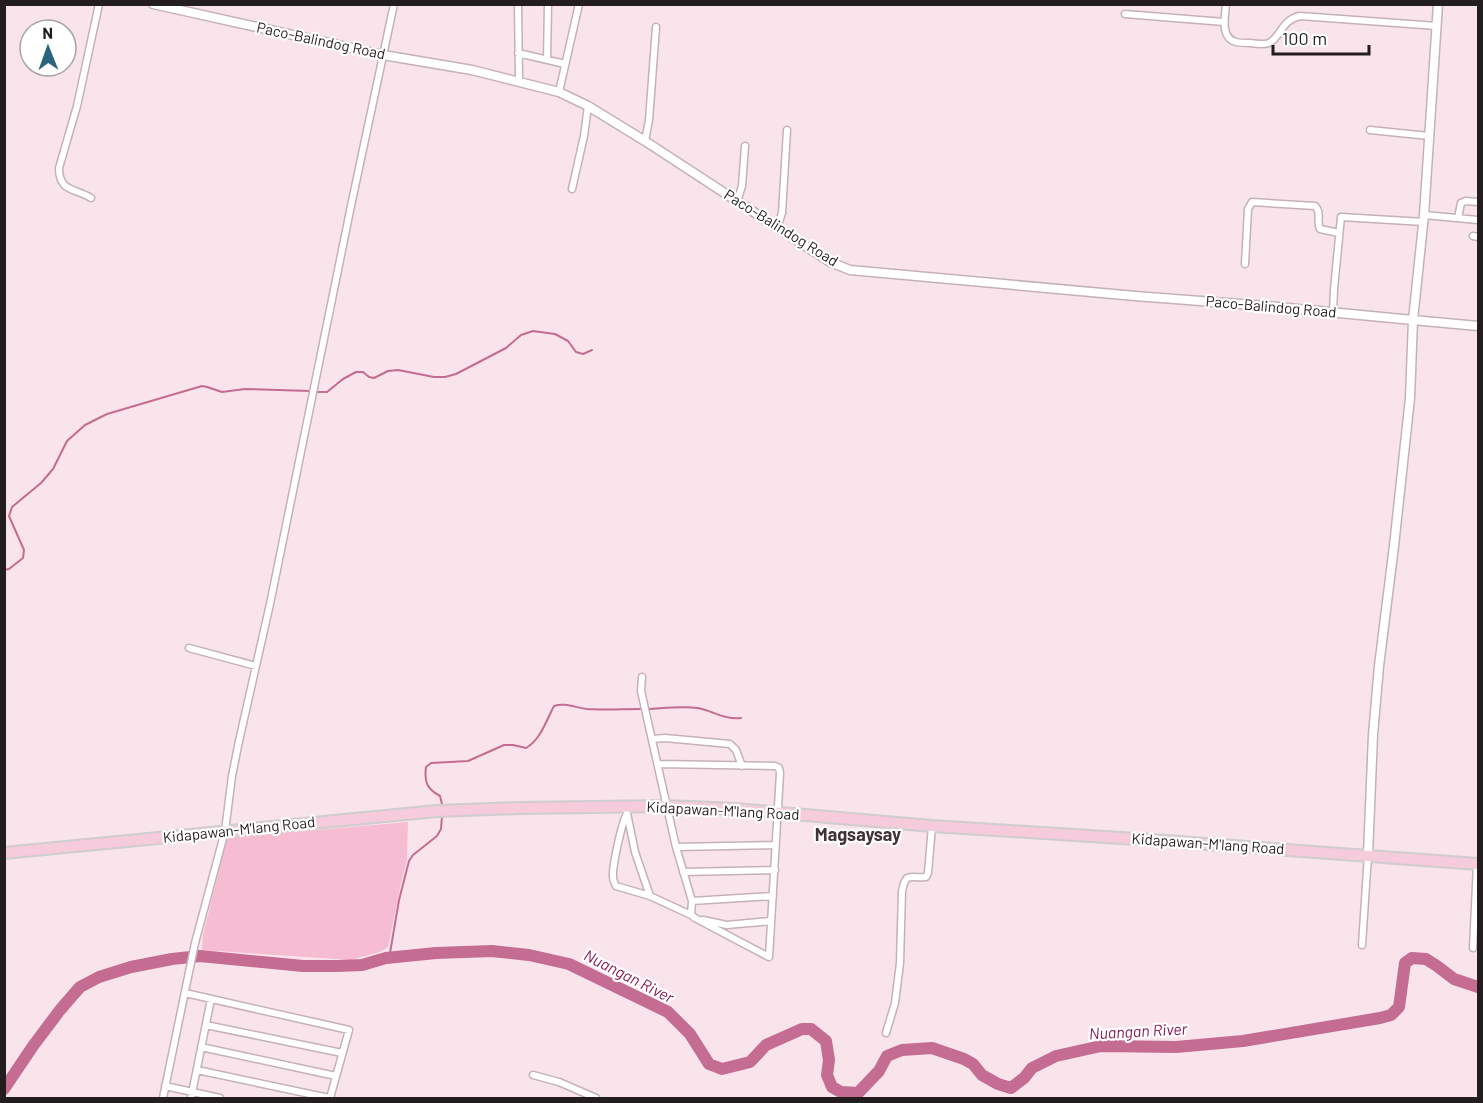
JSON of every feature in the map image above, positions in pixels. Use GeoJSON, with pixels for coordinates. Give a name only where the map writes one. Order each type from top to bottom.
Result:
{"type":"FeatureCollection","features":[{"type":"Feature","properties":{"kind":"main road","name":"Kidapawan-M'lang Road"},"geometry":{"type":"LineString","coordinates":[[4,853],[437,811],[520,808],[626,810],[667,806],[736,809],[932,826],[1478,864]]}},
{"type":"Feature","properties":{"kind":"street"},"geometry":{"type":"LineString","coordinates":[[91,198],[66,188],[61,181],[59,168],[77,106],[99,4]]}},
{"type":"Feature","properties":{"kind":"street"},"geometry":{"type":"LineString","coordinates":[[163,1098],[195,943],[225,831],[232,776],[270,604],[394,4]]}},
{"type":"Feature","properties":{"kind":"street"},"geometry":{"type":"LineString","coordinates":[[518,4],[519,80]]}},
{"type":"Feature","properties":{"kind":"street"},"geometry":{"type":"LineString","coordinates":[[547,60],[548,4]]}},
{"type":"Feature","properties":{"kind":"street"},"geometry":{"type":"LineString","coordinates":[[559,92],[579,4]]}},
{"type":"Feature","properties":{"kind":"street"},"geometry":{"type":"LineString","coordinates":[[1226,4],[1224,22],[1226,33],[1233,41],[1261,44],[1270,42],[1289,19],[1300,16],[1437,26]]}},
{"type":"Feature","properties":{"kind":"street"},"geometry":{"type":"LineString","coordinates":[[1362,945],[1373,735],[1410,398],[1413,321],[1424,218],[1438,4]]}},
{"type":"Feature","properties":{"kind":"street","name":"Paco-Balindog Road"},"geometry":{"type":"LineString","coordinates":[[157,5],[383,55],[519,80],[559,92],[588,106],[645,141],[830,262],[850,270],[1479,326]]}},
{"type":"Feature","properties":{"kind":"street"},"geometry":{"type":"LineString","coordinates":[[1125,14],[1224,22]]}},
{"type":"Feature","properties":{"kind":"street"},"geometry":{"type":"LineString","coordinates":[[645,141],[649,120],[656,27]]}},
{"type":"Feature","properties":{"kind":"street"},"geometry":{"type":"LineString","coordinates":[[518,53],[565,64]]}},
{"type":"Feature","properties":{"kind":"street"},"geometry":{"type":"LineString","coordinates":[[573,189],[588,106]]}},
{"type":"Feature","properties":{"kind":"street"},"geometry":{"type":"LineString","coordinates":[[777,228],[782,213],[787,130]]}},
{"type":"Feature","properties":{"kind":"street"},"geometry":{"type":"LineString","coordinates":[[1370,130],[1429,136]]}},
{"type":"Feature","properties":{"kind":"street"},"geometry":{"type":"LineString","coordinates":[[737,202],[742,186],[746,146]]}},
{"type":"Feature","properties":{"kind":"street"},"geometry":{"type":"LineString","coordinates":[[1245,264],[1248,209],[1252,202],[1315,206],[1319,212],[1320,229],[1339,232]]}},
{"type":"Feature","properties":{"kind":"street"},"geometry":{"type":"LineString","coordinates":[[1458,218],[1461,202],[1479,202]]}},
{"type":"Feature","properties":{"kind":"street"},"geometry":{"type":"LineString","coordinates":[[1333,312],[1340,219],[1343,217],[1479,220]]}},
{"type":"Feature","properties":{"kind":"street"},"geometry":{"type":"LineString","coordinates":[[189,648],[256,666]]}},
{"type":"Feature","properties":{"kind":"street"},"geometry":{"type":"LineString","coordinates":[[642,677],[641,691],[676,847],[692,901],[693,916]]}},
{"type":"Feature","properties":{"kind":"street"},"geometry":{"type":"LineString","coordinates":[[652,739],[665,738],[730,744],[736,750],[742,766]]}},
{"type":"Feature","properties":{"kind":"street"},"geometry":{"type":"LineString","coordinates":[[626,810],[621,827],[613,881],[616,886],[650,896],[693,916],[769,957],[779,768],[776,766],[658,764]]}},
{"type":"Feature","properties":{"kind":"street"},"geometry":{"type":"LineString","coordinates":[[626,810],[635,852],[650,896]]}},
{"type":"Feature","properties":{"kind":"street"},"geometry":{"type":"LineString","coordinates":[[886,1033],[895,1003],[900,963],[902,891],[907,878],[922,878],[928,873],[932,826]]}},
{"type":"Feature","properties":{"kind":"street"},"geometry":{"type":"LineString","coordinates":[[676,847],[776,845]]}},
{"type":"Feature","properties":{"kind":"street"},"geometry":{"type":"LineString","coordinates":[[1473,948],[1478,864]]}},
{"type":"Feature","properties":{"kind":"street"},"geometry":{"type":"LineString","coordinates":[[683,872],[775,870]]}},
{"type":"Feature","properties":{"kind":"street"},"geometry":{"type":"LineString","coordinates":[[692,901],[773,896]]}},
{"type":"Feature","properties":{"kind":"street"},"geometry":{"type":"LineString","coordinates":[[693,916],[727,925],[771,921]]}},
{"type":"Feature","properties":{"kind":"street"},"geometry":{"type":"LineString","coordinates":[[184,993],[349,1030],[330,1098],[196,1070]]}},
{"type":"Feature","properties":{"kind":"street"},"geometry":{"type":"LineString","coordinates":[[192,1095],[211,999]]}},
{"type":"Feature","properties":{"kind":"street"},"geometry":{"type":"LineString","coordinates":[[206,1024],[342,1053]]}},
{"type":"Feature","properties":{"kind":"street"},"geometry":{"type":"LineString","coordinates":[[201,1047],[336,1076]]}},
{"type":"Feature","properties":{"kind":"street"},"geometry":{"type":"LineString","coordinates":[[533,1075],[559,1082],[596,1098]]}},
{"type":"Feature","properties":{"kind":"street"},"geometry":{"type":"LineString","coordinates":[[165,1086],[192,1095],[220,1098]]}},
{"type":"Feature","properties":{"kind":"shaded area"},"geometry":{"type":"Polygon","coordinates":[[[408,822],[407,860],[388,947],[380,952],[351,960],[202,950],[203,935],[227,838],[408,822]]]}},
{"type":"Feature","properties":{"kind":"waterway"},"geometry":{"type":"LineString","coordinates":[[316,392],[327,392],[356,372],[363,372],[374,378],[388,371],[398,370],[434,377],[456,374],[506,348],[521,335],[533,331],[555,334],[568,341],[576,352],[583,354],[592,350]]}},
{"type":"Feature","properties":{"kind":"waterway"},"geometry":{"type":"LineString","coordinates":[[4,570],[9,569],[23,558],[24,550],[9,516],[12,507],[41,483],[53,469],[67,441],[85,425],[107,414],[202,386],[222,392],[245,389],[310,391]]}},
{"type":"Feature","properties":{"kind":"waterway"},"geometry":{"type":"LineString","coordinates":[[442,804],[440,796],[429,788],[426,781],[426,767],[431,763],[468,761],[504,745],[526,748],[539,735],[554,706],[640,709]]}},
{"type":"Feature","properties":{"kind":"waterway"},"geometry":{"type":"LineString","coordinates":[[649,709],[698,708],[724,717],[741,718]]}},
{"type":"Feature","properties":{"kind":"waterway"},"geometry":{"type":"LineString","coordinates":[[386,958],[390,953],[399,900],[409,861],[413,855],[437,836],[441,829],[442,816]]}},
{"type":"Feature","properties":{"kind":"waterway","name":"Nuangan River"},"geometry":{"type":"LineString","coordinates":[[4,1089],[33,1046],[80,987],[99,977],[131,967],[200,956],[303,966],[338,966],[362,965],[386,958],[436,953],[492,951],[529,955],[569,964],[668,1012],[690,1034],[709,1064],[722,1069],[750,1062],[766,1045],[802,1029],[811,1029],[826,1041],[829,1060],[827,1075],[832,1087],[841,1092],[858,1093],[879,1071],[887,1056],[902,1050],[932,1048],[964,1059],[973,1064],[982,1075],[1011,1088],[1032,1068],[1056,1056],[1101,1046],[1176,1047],[1243,1041],[1380,1018],[1391,1015],[1399,1007],[1405,963],[1412,958],[1426,959],[1454,979],[1478,987]]}},
{"type":"Feature","properties":{"kind":"district","name":"Magsaysay"},"geometry":{"type":"Point","coordinates":[858,835]}}]}
